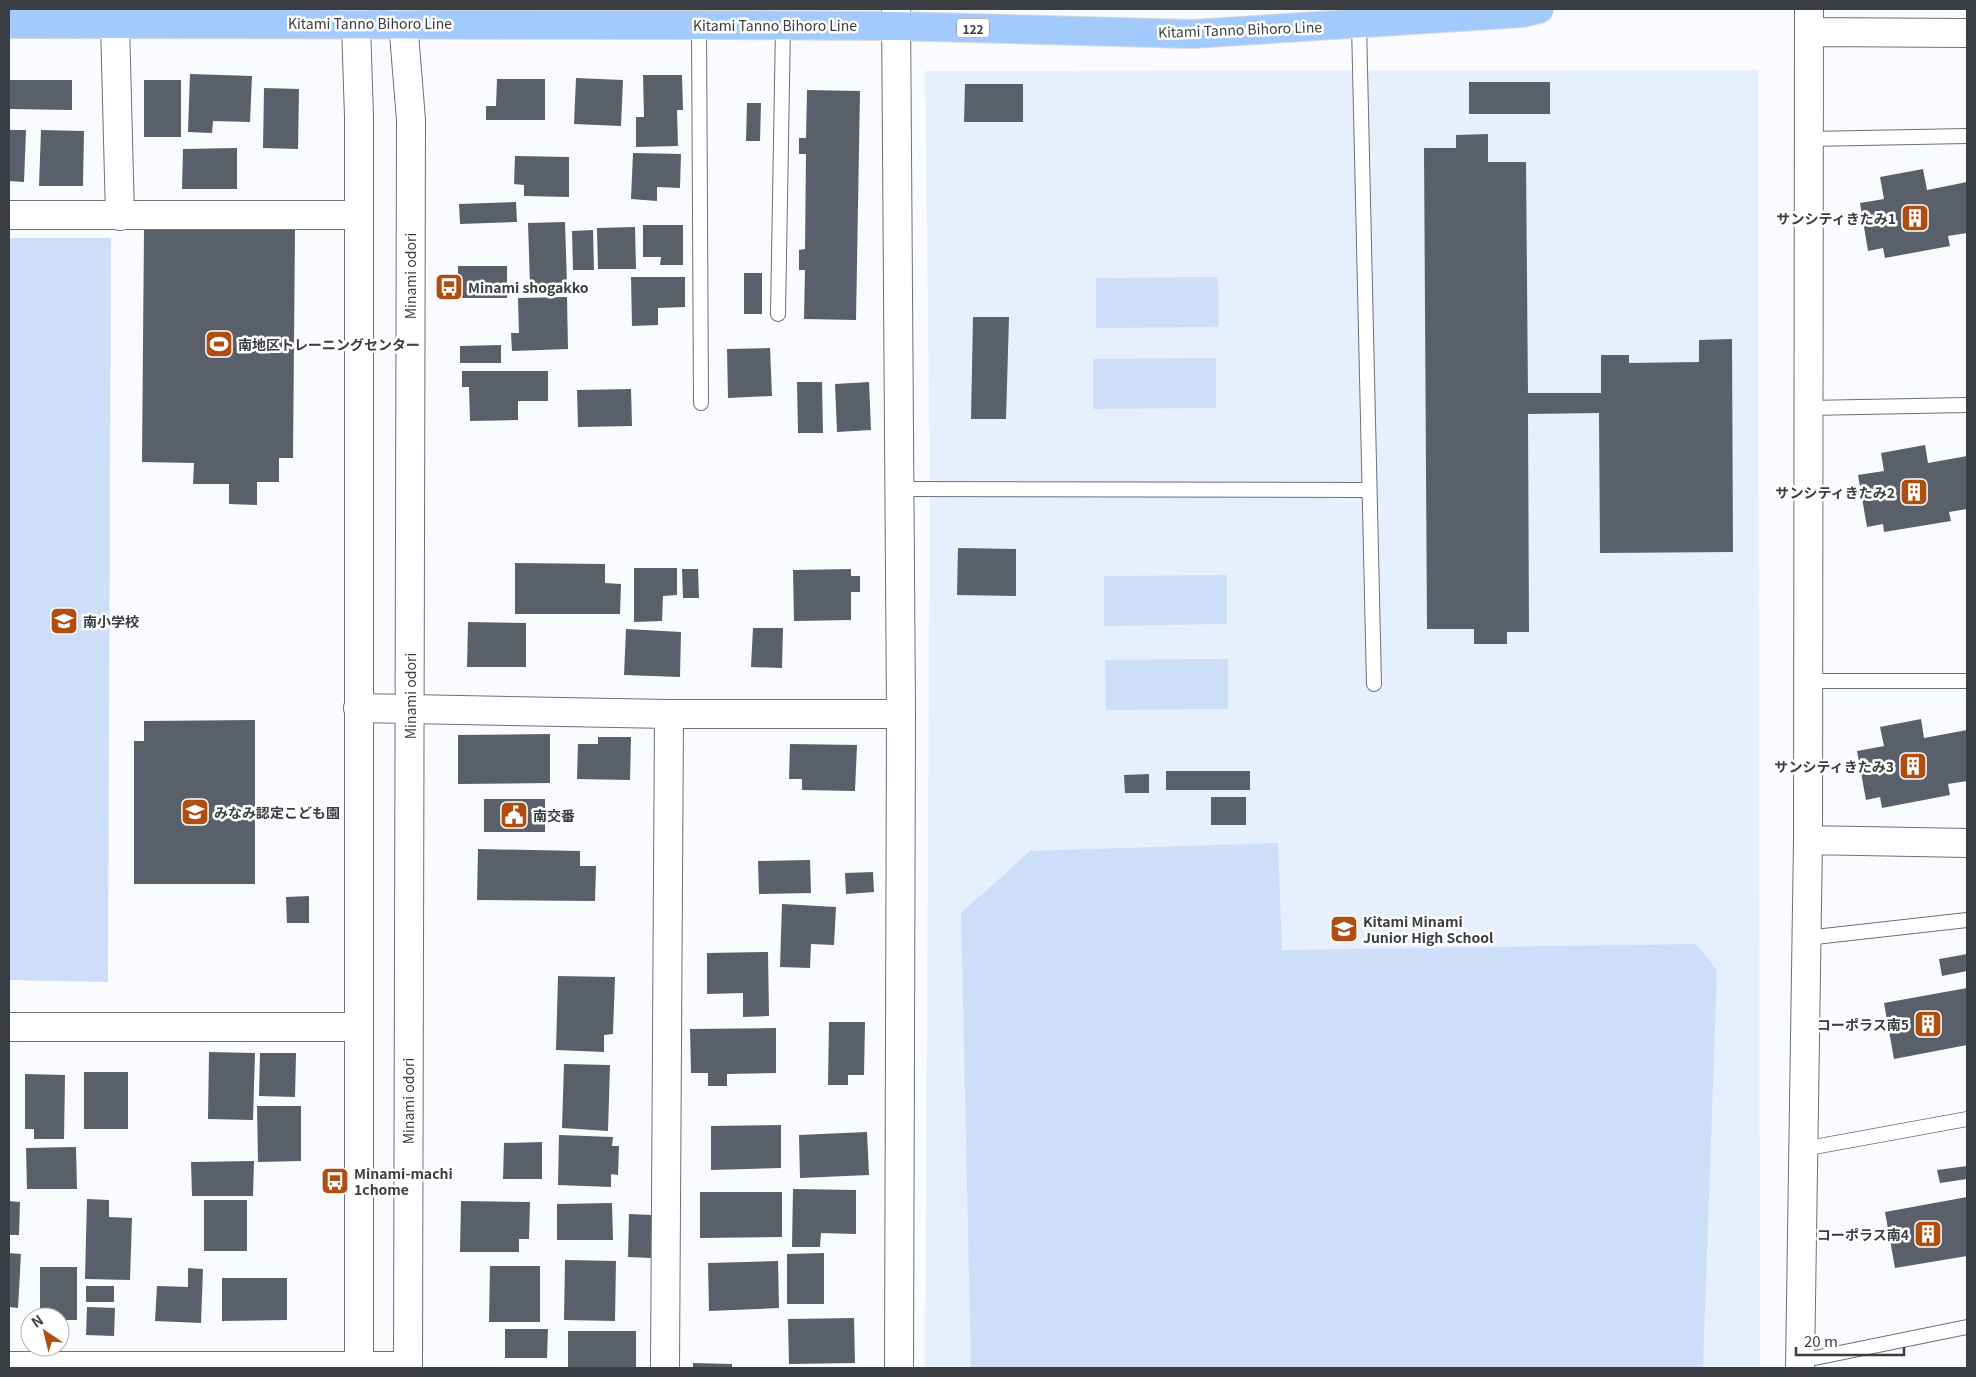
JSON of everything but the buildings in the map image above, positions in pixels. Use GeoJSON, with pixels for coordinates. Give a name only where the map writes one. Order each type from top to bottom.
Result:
{"type":"FeatureCollection","features":[{"type":"Feature","properties":{"kind":"main road","name":"Kitami Tanno Bihoro Line"},"geometry":{"type":"LineString","coordinates":[[9,24],[115,24],[403,16],[783,26],[896,18],[1192,34],[1522,14],[1540,9]]}},
{"type":"Feature","properties":{"kind":"street","name":"Minami odori"},"geometry":{"type":"LineString","coordinates":[[403,16],[411,120],[408,1367]]}},
{"type":"Feature","properties":{"kind":"street"},"geometry":{"type":"LineString","coordinates":[[355,17],[358,215],[359,1368]]}},
{"type":"Feature","properties":{"kind":"street"},"geometry":{"type":"LineString","coordinates":[[896,18],[901,714],[899,1368]]}},
{"type":"Feature","properties":{"kind":"street"},"geometry":{"type":"LineString","coordinates":[[1800,1364],[1808,840],[1809,20],[1967,33]]}},
{"type":"Feature","properties":{"kind":"street"},"geometry":{"type":"LineString","coordinates":[[115,24],[120,216]]}},
{"type":"Feature","properties":{"kind":"street"},"geometry":{"type":"LineString","coordinates":[[9,215],[358,215]]}},
{"type":"Feature","properties":{"kind":"street"},"geometry":{"type":"LineString","coordinates":[[358,708],[670,714],[901,714]]}},
{"type":"Feature","properties":{"kind":"street"},"geometry":{"type":"LineString","coordinates":[[666,1368],[670,714]]}},
{"type":"Feature","properties":{"kind":"street"},"geometry":{"type":"LineString","coordinates":[[1808,840],[1967,843]]}},
{"type":"Feature","properties":{"kind":"street"},"geometry":{"type":"LineString","coordinates":[[9,1027],[358,1027]]}},
{"type":"Feature","properties":{"kind":"street"},"geometry":{"type":"LineString","coordinates":[[9,1366],[408,1367]]}},
{"type":"Feature","properties":{"kind":"lane"},"geometry":{"type":"LineString","coordinates":[[1359,24],[1374,684]]}},
{"type":"Feature","properties":{"kind":"lane"},"geometry":{"type":"LineString","coordinates":[[699,25],[702,403]]}},
{"type":"Feature","properties":{"kind":"lane"},"geometry":{"type":"LineString","coordinates":[[778,314],[783,26]]}},
{"type":"Feature","properties":{"kind":"lane"},"geometry":{"type":"LineString","coordinates":[[1808,139],[1967,136]]}},
{"type":"Feature","properties":{"kind":"lane"},"geometry":{"type":"LineString","coordinates":[[1808,408],[1967,405]]}},
{"type":"Feature","properties":{"kind":"lane"},"geometry":{"type":"LineString","coordinates":[[899,489],[1370,490]]}},
{"type":"Feature","properties":{"kind":"lane"},"geometry":{"type":"LineString","coordinates":[[1808,681],[1967,681]]}},
{"type":"Feature","properties":{"kind":"lane"},"geometry":{"type":"LineString","coordinates":[[1806,938],[1967,920]]}},
{"type":"Feature","properties":{"kind":"lane"},"geometry":{"type":"LineString","coordinates":[[1803,1149],[1967,1119]]}},
{"type":"Feature","properties":{"kind":"lane"},"geometry":{"type":"LineString","coordinates":[[1800,1364],[1967,1327]]}},
{"type":"Feature","properties":{"kind":"shaded area","name":"Kitami Minami Junior High School"},"geometry":{"type":"Polygon","coordinates":[[[1758,70],[1760,1368],[925,1368],[930,489],[925,71],[1758,70]]]}},
{"type":"Feature","properties":{"kind":"shaded area","name":"南小学校"},"geometry":{"type":"Polygon","coordinates":[[[9,238],[111,238],[108,982],[9,980],[9,238]]]}},
{"type":"Feature","properties":{"kind":"shaded area"},"geometry":{"type":"Polygon","coordinates":[[[1218,277],[1219,327],[1096,328],[1096,278],[1218,277]]]}},
{"type":"Feature","properties":{"kind":"shaded area"},"geometry":{"type":"Polygon","coordinates":[[[1216,358],[1216,408],[1093,409],[1093,359],[1216,358]]]}},
{"type":"Feature","properties":{"kind":"shaded area"},"geometry":{"type":"Polygon","coordinates":[[[1227,575],[1227,624],[1104,626],[1104,576],[1227,575]]]}},
{"type":"Feature","properties":{"kind":"shaded area"},"geometry":{"type":"Polygon","coordinates":[[[1228,659],[1228,709],[1106,710],[1105,660],[1228,659]]]}},
{"type":"Feature","properties":{"kind":"shaded area"},"geometry":{"type":"Polygon","coordinates":[[[1278,843],[1282,950],[1696,944],[1717,970],[1703,1368],[971,1368],[961,913],[1030,851],[1278,843]]]}},
{"type":"Feature","properties":{"kind":"place","name":"サンシティきたみ1"},"geometry":{"type":"Point","coordinates":[1915,218]}},
{"type":"Feature","properties":{"kind":"place","name":"Minami shogakko"},"geometry":{"type":"Point","coordinates":[449,287]}},
{"type":"Feature","properties":{"kind":"place","name":"南地区トレーニングセンター"},"geometry":{"type":"Point","coordinates":[219,344]}},
{"type":"Feature","properties":{"kind":"place","name":"サンシティきたみ2"},"geometry":{"type":"Point","coordinates":[1914,492]}},
{"type":"Feature","properties":{"kind":"place","name":"南小学校"},"geometry":{"type":"Point","coordinates":[64,621]}},
{"type":"Feature","properties":{"kind":"place","name":"サンシティきたみ3"},"geometry":{"type":"Point","coordinates":[1913,766]}},
{"type":"Feature","properties":{"kind":"place","name":"みなみ認定こども園"},"geometry":{"type":"Point","coordinates":[195,812]}},
{"type":"Feature","properties":{"kind":"place","name":"南交番"},"geometry":{"type":"Point","coordinates":[514,815]}},
{"type":"Feature","properties":{"kind":"place","name":"Kitami Minami Junior High School"},"geometry":{"type":"Point","coordinates":[1344,929]}},
{"type":"Feature","properties":{"kind":"place","name":"コーポラス南5"},"geometry":{"type":"Point","coordinates":[1928,1024]}},
{"type":"Feature","properties":{"kind":"place","name":"Minami-machi 1chome"},"geometry":{"type":"Point","coordinates":[335,1181]}},
{"type":"Feature","properties":{"kind":"place","name":"コーポラス南4"},"geometry":{"type":"Point","coordinates":[1928,1234]}}]}
